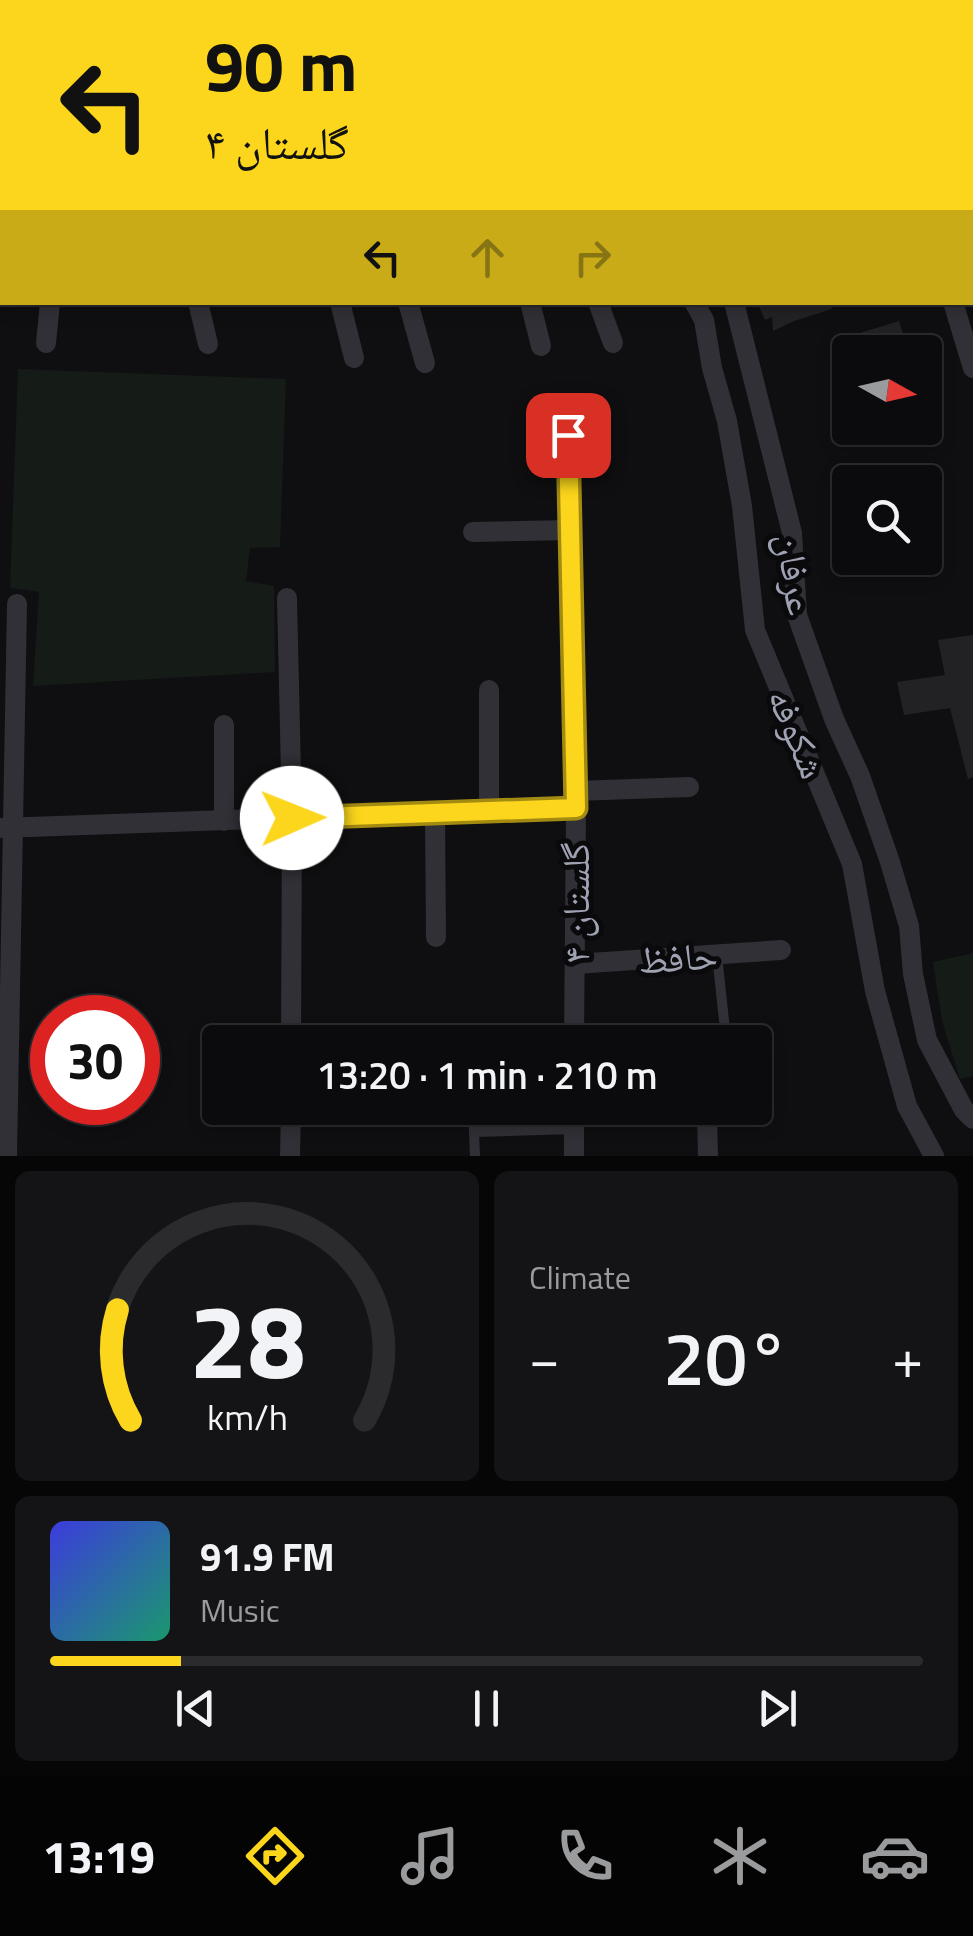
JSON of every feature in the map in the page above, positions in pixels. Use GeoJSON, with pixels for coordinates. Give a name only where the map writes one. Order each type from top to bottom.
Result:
{"type":"FeatureCollection","features":[{"type":"Feature","properties":{"kind":"street"},"geometry":{"type":"LineString","coordinates":[[46,342],[50,305]]}},
{"type":"Feature","properties":{"kind":"street"},"geometry":{"type":"LineString","coordinates":[[199,305],[208,344]]}},
{"type":"Feature","properties":{"kind":"street"},"geometry":{"type":"LineString","coordinates":[[341,305],[354,358]]}},
{"type":"Feature","properties":{"kind":"street"},"geometry":{"type":"LineString","coordinates":[[409,305],[426,363]]}},
{"type":"Feature","properties":{"kind":"street"},"geometry":{"type":"LineString","coordinates":[[531,305],[541,346]]}},
{"type":"Feature","properties":{"kind":"street"},"geometry":{"type":"LineString","coordinates":[[599,305],[614,343]]}},
{"type":"Feature","properties":{"kind":"street","name":"شکوفه"},"geometry":{"type":"LineString","coordinates":[[696,305],[704,320],[727,420],[742,506],[755,630],[852,864],[875,991],[907,1106],[934,1156]]}},
{"type":"Feature","properties":{"kind":"street","name":"عرفان"},"geometry":{"type":"LineString","coordinates":[[735,305],[792,533],[798,615],[890,862],[908,926],[927,1040],[964,1110],[973,1119]]}},
{"type":"Feature","properties":{"kind":"street"},"geometry":{"type":"LineString","coordinates":[[953,305],[973,368]]}},
{"type":"Feature","properties":{"kind":"street","name":"گلستان ۴"},"geometry":{"type":"LineString","coordinates":[[568,403],[576,800],[574,1025]]}},
{"type":"Feature","properties":{"kind":"street"},"geometry":{"type":"LineString","coordinates":[[472,532],[570,530]]}},
{"type":"Feature","properties":{"kind":"street"},"geometry":{"type":"LineString","coordinates":[[286,598],[292,818],[291,1025]]}},
{"type":"Feature","properties":{"kind":"street"},"geometry":{"type":"LineString","coordinates":[[7,1156],[6,828],[16,604]]}},
{"type":"Feature","properties":{"kind":"street"},"geometry":{"type":"LineString","coordinates":[[489,812],[490,690]]}},
{"type":"Feature","properties":{"kind":"street"},"geometry":{"type":"LineString","coordinates":[[224,725],[224,820]]}},
{"type":"Feature","properties":{"kind":"street"},"geometry":{"type":"LineString","coordinates":[[6,828],[435,816],[689,788]]}},
{"type":"Feature","properties":{"kind":"street"},"geometry":{"type":"LineString","coordinates":[[435,816],[436,937]]}},
{"type":"Feature","properties":{"kind":"street","name":"حافظ"},"geometry":{"type":"LineString","coordinates":[[575,964],[782,950]]}},
{"type":"Feature","properties":{"kind":"street"},"geometry":{"type":"LineString","coordinates":[[290,1125],[290,1156]]}},
{"type":"Feature","properties":{"kind":"street"},"geometry":{"type":"LineString","coordinates":[[574,1125],[574,1156]]}},
{"type":"Feature","properties":{"kind":"street"},"geometry":{"type":"LineString","coordinates":[[708,1125],[708,1156]]}},
{"type":"Feature","properties":{"kind":"lane"},"geometry":{"type":"LineString","coordinates":[[716,955],[724,1025]]}},
{"type":"Feature","properties":{"kind":"lane"},"geometry":{"type":"LineString","coordinates":[[474,1125],[475,1156]]}},
{"type":"Feature","properties":{"kind":"lane"},"geometry":{"type":"LineString","coordinates":[[474,1132],[574,1130]]}},
{"type":"Feature","properties":{"kind":"shaded area"},"geometry":{"type":"Polygon","coordinates":[[[18,369],[286,379],[280,547],[250,548],[246,581],[274,586],[275,672],[33,686],[39,592],[10,588],[18,369]]]}},
{"type":"Feature","properties":{"kind":"shaded area"},"geometry":{"type":"Polygon","coordinates":[[[973,953],[973,1076],[960,1079],[942,1021],[933,962],[973,953]]]}},
{"type":"Feature","properties":{"kind":"building"},"geometry":{"type":"Polygon","coordinates":[[[758,305],[831,305],[832,309],[773,331],[772,317],[765,320],[758,305]]]}},
{"type":"Feature","properties":{"kind":"building"},"geometry":{"type":"Polygon","coordinates":[[[899,321],[904,335],[854,335],[899,321]]]}},
{"type":"Feature","properties":{"kind":"building"},"geometry":{"type":"Polygon","coordinates":[[[973,635],[973,777],[968,779],[950,708],[904,715],[897,682],[945,675],[938,640],[973,635]]]}},
{"type":"Feature","properties":{"kind":"route"},"geometry":{"type":"LineString","coordinates":[[292,818],[435,816],[576,808],[568,435]]}}]}
